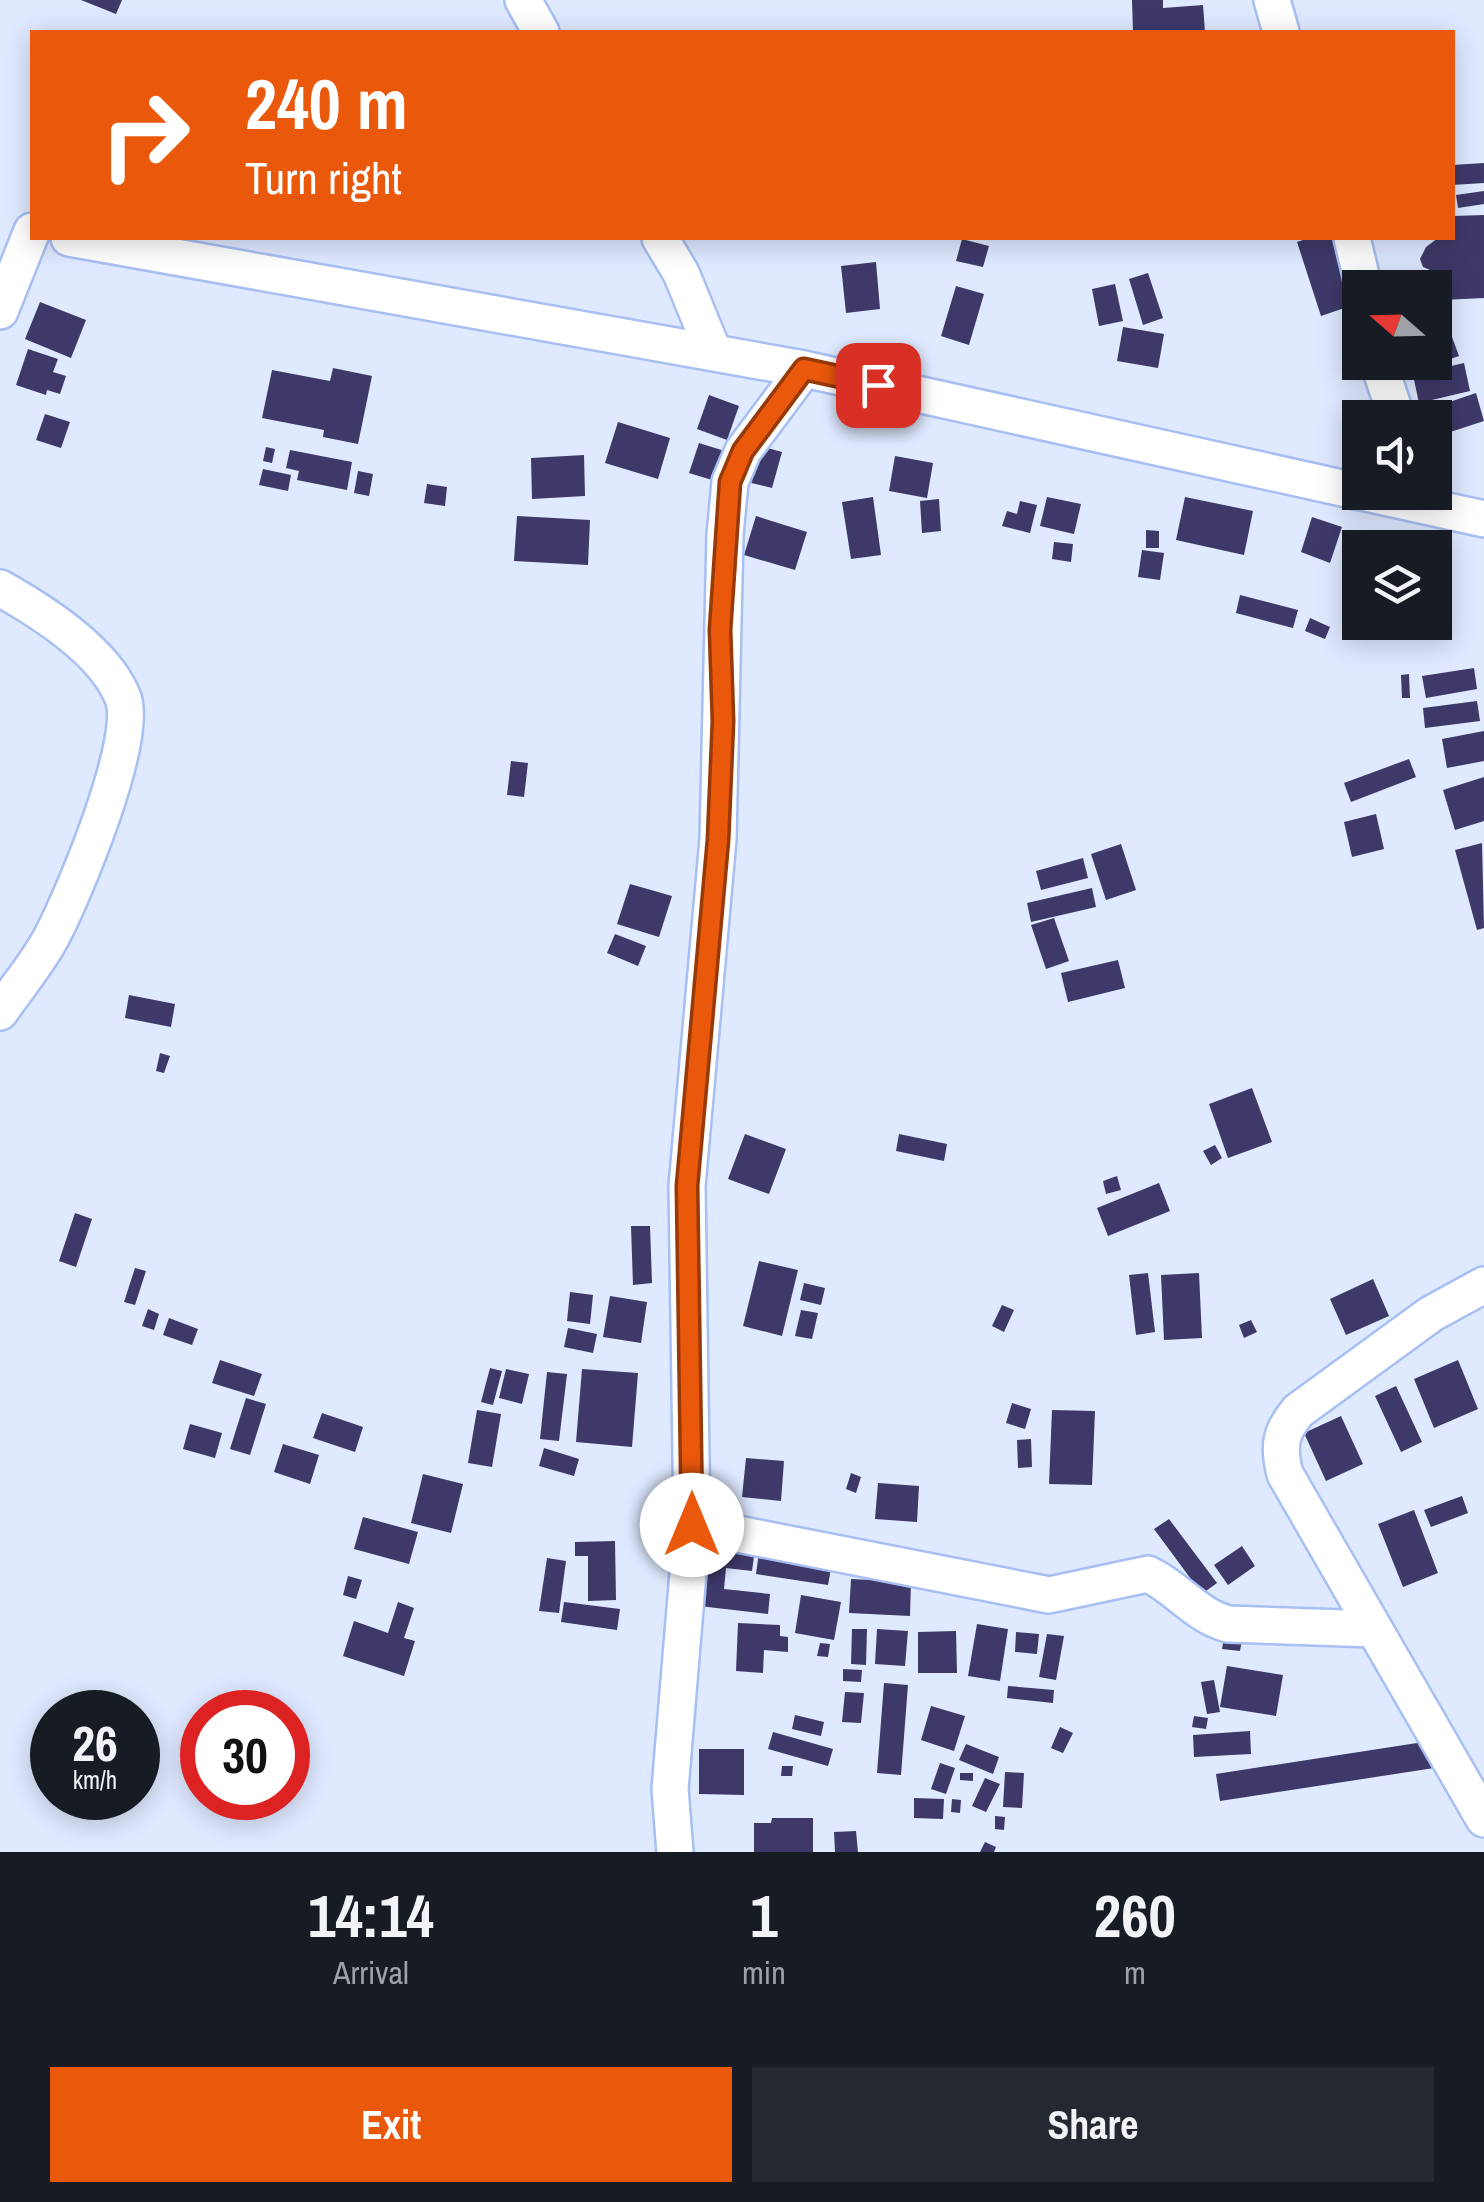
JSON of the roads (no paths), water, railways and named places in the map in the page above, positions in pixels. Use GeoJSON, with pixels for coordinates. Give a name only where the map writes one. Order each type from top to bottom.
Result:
{"type":"FeatureCollection","features":[{"type":"Feature","properties":{"kind":"street"},"geometry":{"type":"LineString","coordinates":[[522,0],[540,30]]}},
{"type":"Feature","properties":{"kind":"street"},"geometry":{"type":"LineString","coordinates":[[1272,0],[1280,30]]}},
{"type":"Feature","properties":{"kind":"street"},"geometry":{"type":"LineString","coordinates":[[0,223],[30,230]]}},
{"type":"Feature","properties":{"kind":"street"},"geometry":{"type":"LineString","coordinates":[[0,312],[30,236]]}},
{"type":"Feature","properties":{"kind":"street"},"geometry":{"type":"LineString","coordinates":[[80,240],[804,369],[1342,488]]}},
{"type":"Feature","properties":{"kind":"street"},"geometry":{"type":"LineString","coordinates":[[661,240],[681,273],[712,352]]}},
{"type":"Feature","properties":{"kind":"street"},"geometry":{"type":"LineString","coordinates":[[1352,240],[1360,270]]}},
{"type":"Feature","properties":{"kind":"street"},"geometry":{"type":"LineString","coordinates":[[675,1852],[670,1789],[692,1525],[687,1186],[718,840],[723,721],[720,630],[730,482],[743,451],[804,369]]}},
{"type":"Feature","properties":{"kind":"street"},"geometry":{"type":"LineString","coordinates":[[1452,509],[1484,519]]}},
{"type":"Feature","properties":{"kind":"street"},"geometry":{"type":"LineString","coordinates":[[0,588],[56,620],[106,672],[124,698],[127,727],[93,844],[51,938],[0,1012]]}},
{"type":"Feature","properties":{"kind":"street"},"geometry":{"type":"LineString","coordinates":[[1484,1285],[1431,1314],[1298,1411],[1282,1430],[1280,1453],[1285,1474],[1484,1819]]}},
{"type":"Feature","properties":{"kind":"street"},"geometry":{"type":"LineString","coordinates":[[692,1525],[1049,1595],[1148,1574],[1162,1580],[1206,1618],[1228,1624],[1374,1629]]}}]}
